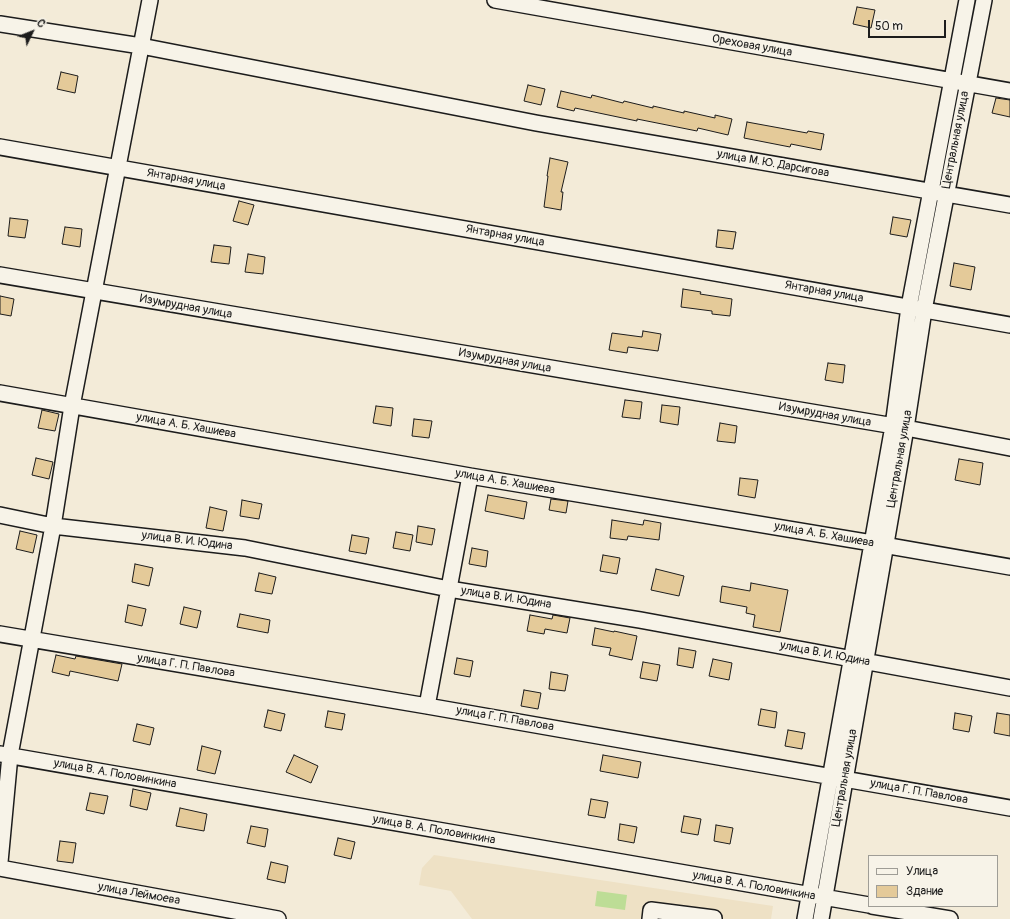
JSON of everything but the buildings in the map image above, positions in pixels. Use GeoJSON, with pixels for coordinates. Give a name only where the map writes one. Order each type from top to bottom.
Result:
{"type":"FeatureCollection","features":[{"type":"Feature","properties":{"kind":"street"},"geometry":{"type":"LineString","coordinates":[[0,862],[5,755],[32,640],[53,526],[72,406],[150,0]]}},
{"type":"Feature","properties":{"kind":"street","name":"Ореховая улица"},"geometry":{"type":"LineString","coordinates":[[495,0],[1010,91]]}},
{"type":"Feature","properties":{"kind":"street"},"geometry":{"type":"LineString","coordinates":[[899,427],[909,307],[931,190],[960,83],[967,0]]}},
{"type":"Feature","properties":{"kind":"street","name":"Центральная улица"},"geometry":{"type":"LineString","coordinates":[[805,919],[838,778],[899,427],[924,310],[946,194],[960,83],[984,0]]}},
{"type":"Feature","properties":{"kind":"street","name":"улица М. Ю. Дарсигова"},"geometry":{"type":"LineString","coordinates":[[0,24],[141,46],[536,123],[931,190],[1010,205]]}},
{"type":"Feature","properties":{"kind":"street","name":"Янтарная улица"},"geometry":{"type":"LineString","coordinates":[[0,147],[1010,325]]}},
{"type":"Feature","properties":{"kind":"street","name":"Изумрудная улица"},"geometry":{"type":"LineString","coordinates":[[0,275],[899,427],[1010,448]]}},
{"type":"Feature","properties":{"kind":"street","name":"улица А. Б. Хашиева"},"geometry":{"type":"LineString","coordinates":[[0,393],[470,476],[1010,567]]}},
{"type":"Feature","properties":{"kind":"street"},"geometry":{"type":"LineString","coordinates":[[427,706],[470,476]]}},
{"type":"Feature","properties":{"kind":"street","name":"улица В. И. Юдина"},"geometry":{"type":"LineString","coordinates":[[0,515],[53,526],[245,548],[449,589],[640,620],[1010,688]]}},
{"type":"Feature","properties":{"kind":"street","name":"улица Г. П. Павлова"},"geometry":{"type":"LineString","coordinates":[[0,634],[427,706],[1010,808]]}},
{"type":"Feature","properties":{"kind":"street","name":"улица В. А. Половинкина"},"geometry":{"type":"LineString","coordinates":[[5,755],[868,906]]}},
{"type":"Feature","properties":{"kind":"street","name":"Центральная улица"},"geometry":{"type":"LineString","coordinates":[[821,919],[825,898],[838,778]]}},
{"type":"Feature","properties":{"kind":"street","name":"улица Леймоева"},"geometry":{"type":"LineString","coordinates":[[0,868],[278,919]]}},
{"type":"Feature","properties":{"kind":"street"},"geometry":{"type":"LineString","coordinates":[[878,907],[950,919]]}},
{"type":"Feature","properties":{"kind":"street"},"geometry":{"type":"LineString","coordinates":[[650,919],[651,910],[714,919]]}},
{"type":"Feature","properties":{"kind":"shaded area"},"geometry":{"type":"Polygon","coordinates":[[[434,855],[773,906],[771,919],[472,919],[451,891],[419,885],[422,868],[434,855]]]}},
{"type":"Feature","properties":{"kind":"green space"},"geometry":{"type":"Polygon","coordinates":[[[597,891],[627,895],[625,910],[595,906],[597,891]]]}}]}
